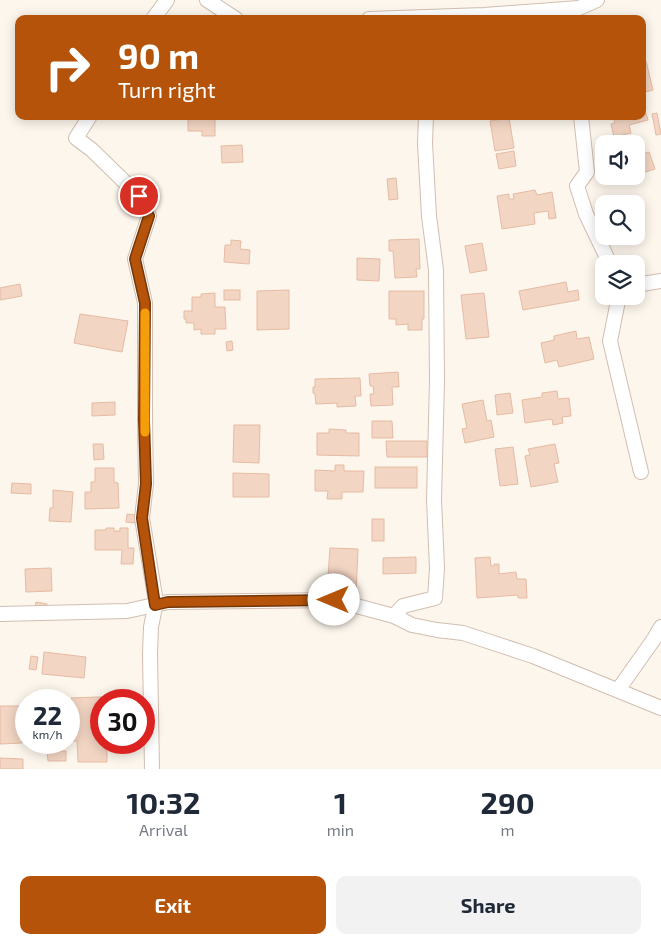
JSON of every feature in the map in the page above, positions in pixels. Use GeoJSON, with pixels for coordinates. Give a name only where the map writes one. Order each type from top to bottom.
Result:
{"type":"FeatureCollection","features":[{"type":"Feature","properties":{"kind":"street"},"geometry":{"type":"LineString","coordinates":[[156,15],[167,0]]}},
{"type":"Feature","properties":{"kind":"street"},"geometry":{"type":"LineString","coordinates":[[207,0],[230,15]]}},
{"type":"Feature","properties":{"kind":"street"},"geometry":{"type":"LineString","coordinates":[[484,15],[572,14],[597,0]]}},
{"type":"Feature","properties":{"kind":"street"},"geometry":{"type":"LineString","coordinates":[[87,120],[76,138],[92,150],[139,196],[149,216],[135,259],[145,303],[144,420],[146,484],[142,518],[155,605],[151,627],[150,654],[152,769]]}},
{"type":"Feature","properties":{"kind":"street"},"geometry":{"type":"LineString","coordinates":[[394,616],[403,606],[435,598],[437,568],[434,499],[438,382],[436,270],[424,143],[426,120]]}},
{"type":"Feature","properties":{"kind":"street"},"geometry":{"type":"LineString","coordinates":[[582,120],[587,172],[577,186],[586,214],[606,255]]}},
{"type":"Feature","properties":{"kind":"street"},"geometry":{"type":"LineString","coordinates":[[645,284],[661,281]]}},
{"type":"Feature","properties":{"kind":"street"},"geometry":{"type":"LineString","coordinates":[[617,305],[610,341],[641,472]]}},
{"type":"Feature","properties":{"kind":"street"},"geometry":{"type":"LineString","coordinates":[[0,614],[127,611],[168,602],[334,600],[394,616],[412,625],[463,634],[532,656],[661,708]]}},
{"type":"Feature","properties":{"kind":"street"},"geometry":{"type":"LineString","coordinates":[[618,690],[661,627]]}},
{"type":"Feature","properties":{"kind":"building"},"geometry":{"type":"Polygon","coordinates":[[[646,61],[653,90],[646,92],[646,61]]]}},
{"type":"Feature","properties":{"kind":"building"},"geometry":{"type":"Polygon","coordinates":[[[657,113],[661,134],[656,135],[652,114],[657,113]]]}},
{"type":"Feature","properties":{"kind":"building"},"geometry":{"type":"Polygon","coordinates":[[[646,114],[648,120],[629,125],[631,133],[622,135],[614,135],[611,124],[615,123],[614,120],[646,120],[646,114]]]}},
{"type":"Feature","properties":{"kind":"building"},"geometry":{"type":"Polygon","coordinates":[[[188,120],[215,120],[215,136],[202,136],[202,131],[188,131],[188,120]]]}},
{"type":"Feature","properties":{"kind":"building"},"geometry":{"type":"Polygon","coordinates":[[[509,120],[514,148],[495,151],[490,121],[509,120]]]}},
{"type":"Feature","properties":{"kind":"building"},"geometry":{"type":"Polygon","coordinates":[[[242,145],[243,162],[222,163],[221,146],[242,145]]]}},
{"type":"Feature","properties":{"kind":"building"},"geometry":{"type":"Polygon","coordinates":[[[514,151],[516,166],[499,169],[496,154],[514,151]]]}},
{"type":"Feature","properties":{"kind":"building"},"geometry":{"type":"Polygon","coordinates":[[[649,152],[655,169],[645,172],[645,153],[649,152]]]}},
{"type":"Feature","properties":{"kind":"building"},"geometry":{"type":"Polygon","coordinates":[[[396,178],[398,199],[389,200],[387,179],[396,178]]]}},
{"type":"Feature","properties":{"kind":"building"},"geometry":{"type":"Polygon","coordinates":[[[535,190],[537,195],[552,192],[556,218],[549,219],[548,211],[534,213],[535,224],[502,229],[497,196],[509,194],[509,199],[514,199],[513,194],[535,190]]]}},
{"type":"Feature","properties":{"kind":"building"},"geometry":{"type":"Polygon","coordinates":[[[419,239],[420,269],[416,269],[417,277],[395,278],[393,251],[389,251],[389,240],[419,239]]]}},
{"type":"Feature","properties":{"kind":"building"},"geometry":{"type":"Polygon","coordinates":[[[231,240],[241,241],[240,249],[250,250],[249,264],[224,262],[225,245],[231,245],[231,240]]]}},
{"type":"Feature","properties":{"kind":"building"},"geometry":{"type":"Polygon","coordinates":[[[482,243],[487,270],[470,273],[465,246],[482,243]]]}},
{"type":"Feature","properties":{"kind":"building"},"geometry":{"type":"Polygon","coordinates":[[[357,258],[380,259],[379,281],[357,280],[357,258]]]}},
{"type":"Feature","properties":{"kind":"building"},"geometry":{"type":"Polygon","coordinates":[[[566,282],[568,292],[578,290],[579,300],[523,310],[519,291],[566,282]]]}},
{"type":"Feature","properties":{"kind":"building"},"geometry":{"type":"Polygon","coordinates":[[[20,284],[22,296],[0,300],[0,288],[20,284]]]}},
{"type":"Feature","properties":{"kind":"building"},"geometry":{"type":"Polygon","coordinates":[[[224,290],[240,290],[240,300],[224,300],[224,290]]]}},
{"type":"Feature","properties":{"kind":"building"},"geometry":{"type":"Polygon","coordinates":[[[289,290],[289,329],[257,330],[257,291],[289,290]]]}},
{"type":"Feature","properties":{"kind":"building"},"geometry":{"type":"Polygon","coordinates":[[[389,291],[424,291],[422,330],[408,330],[408,324],[396,325],[396,319],[389,319],[389,291]]]}},
{"type":"Feature","properties":{"kind":"building"},"geometry":{"type":"Polygon","coordinates":[[[215,293],[215,307],[225,307],[226,329],[215,329],[215,334],[201,334],[201,329],[194,330],[194,323],[186,323],[184,311],[192,311],[192,297],[201,297],[201,294],[215,293]]]}},
{"type":"Feature","properties":{"kind":"building"},"geometry":{"type":"Polygon","coordinates":[[[484,293],[489,337],[466,339],[461,295],[484,293]]]}},
{"type":"Feature","properties":{"kind":"building"},"geometry":{"type":"Polygon","coordinates":[[[80,314],[128,321],[122,352],[74,343],[80,314]]]}},
{"type":"Feature","properties":{"kind":"building"},"geometry":{"type":"Polygon","coordinates":[[[576,331],[577,339],[589,337],[594,359],[559,367],[557,360],[545,363],[541,343],[554,340],[554,336],[576,331]]]}},
{"type":"Feature","properties":{"kind":"building"},"geometry":{"type":"Polygon","coordinates":[[[232,341],[233,350],[227,351],[226,342],[232,341]]]}},
{"type":"Feature","properties":{"kind":"building"},"geometry":{"type":"Polygon","coordinates":[[[398,372],[399,387],[392,387],[393,405],[371,406],[370,394],[374,394],[373,386],[370,386],[369,374],[398,372]]]}},
{"type":"Feature","properties":{"kind":"building"},"geometry":{"type":"Polygon","coordinates":[[[360,378],[361,396],[355,396],[356,406],[337,407],[337,403],[316,404],[315,394],[313,393],[315,379],[360,378]]]}},
{"type":"Feature","properties":{"kind":"building"},"geometry":{"type":"Polygon","coordinates":[[[557,391],[558,399],[569,398],[571,416],[562,417],[563,423],[553,425],[552,419],[525,423],[522,400],[542,397],[542,393],[557,391]]]}},
{"type":"Feature","properties":{"kind":"building"},"geometry":{"type":"Polygon","coordinates":[[[510,393],[513,413],[497,415],[495,395],[510,393]]]}},
{"type":"Feature","properties":{"kind":"building"},"geometry":{"type":"Polygon","coordinates":[[[483,400],[487,421],[491,420],[494,437],[465,443],[462,429],[467,428],[462,404],[483,400]]]}},
{"type":"Feature","properties":{"kind":"building"},"geometry":{"type":"Polygon","coordinates":[[[115,402],[115,415],[92,416],[92,403],[115,402]]]}},
{"type":"Feature","properties":{"kind":"building"},"geometry":{"type":"Polygon","coordinates":[[[372,421],[392,421],[393,438],[372,438],[372,421]]]}},
{"type":"Feature","properties":{"kind":"building"},"geometry":{"type":"Polygon","coordinates":[[[234,425],[260,425],[259,463],[233,462],[234,425]]]}},
{"type":"Feature","properties":{"kind":"building"},"geometry":{"type":"Polygon","coordinates":[[[329,429],[346,430],[346,433],[359,433],[359,456],[317,455],[317,433],[329,433],[329,429]]]}},
{"type":"Feature","properties":{"kind":"building"},"geometry":{"type":"Polygon","coordinates":[[[386,441],[427,441],[427,457],[387,457],[386,441]]]}},
{"type":"Feature","properties":{"kind":"building"},"geometry":{"type":"Polygon","coordinates":[[[93,444],[103,444],[104,459],[94,460],[93,444]]]}},
{"type":"Feature","properties":{"kind":"building"},"geometry":{"type":"Polygon","coordinates":[[[555,444],[559,463],[554,464],[558,482],[531,487],[525,456],[530,455],[528,449],[555,444]]]}},
{"type":"Feature","properties":{"kind":"building"},"geometry":{"type":"Polygon","coordinates":[[[513,447],[518,484],[500,486],[495,449],[513,447]]]}},
{"type":"Feature","properties":{"kind":"building"},"geometry":{"type":"Polygon","coordinates":[[[335,465],[344,465],[344,471],[364,471],[363,492],[342,492],[342,499],[327,499],[328,491],[315,491],[315,470],[335,471],[335,465]]]}},
{"type":"Feature","properties":{"kind":"building"},"geometry":{"type":"Polygon","coordinates":[[[375,467],[417,467],[417,488],[375,488],[375,467]]]}},
{"type":"Feature","properties":{"kind":"building"},"geometry":{"type":"Polygon","coordinates":[[[95,468],[114,468],[114,482],[118,483],[119,508],[85,509],[85,492],[91,492],[91,482],[95,482],[95,468]]]}},
{"type":"Feature","properties":{"kind":"building"},"geometry":{"type":"Polygon","coordinates":[[[233,473],[269,474],[269,497],[233,497],[233,473]]]}},
{"type":"Feature","properties":{"kind":"building"},"geometry":{"type":"Polygon","coordinates":[[[12,483],[31,484],[31,494],[11,493],[12,483]]]}},
{"type":"Feature","properties":{"kind":"building"},"geometry":{"type":"Polygon","coordinates":[[[53,490],[73,492],[71,522],[49,521],[50,508],[53,508],[53,490]]]}},
{"type":"Feature","properties":{"kind":"building"},"geometry":{"type":"Polygon","coordinates":[[[127,514],[136,515],[135,523],[126,522],[127,514]]]}},
{"type":"Feature","properties":{"kind":"building"},"geometry":{"type":"Polygon","coordinates":[[[372,519],[384,519],[384,541],[372,541],[372,519]]]}},
{"type":"Feature","properties":{"kind":"building"},"geometry":{"type":"Polygon","coordinates":[[[106,528],[114,528],[114,531],[120,531],[120,528],[128,528],[128,548],[134,548],[133,564],[121,564],[122,550],[95,550],[95,530],[106,530],[106,528]]]}},
{"type":"Feature","properties":{"kind":"building"},"geometry":{"type":"Polygon","coordinates":[[[330,548],[358,549],[356,593],[327,591],[330,548]]]}},
{"type":"Feature","properties":{"kind":"building"},"geometry":{"type":"Polygon","coordinates":[[[416,557],[416,573],[383,574],[383,558],[416,557]]]}},
{"type":"Feature","properties":{"kind":"building"},"geometry":{"type":"Polygon","coordinates":[[[490,557],[491,566],[499,564],[499,574],[516,572],[517,579],[526,579],[527,598],[518,598],[518,595],[477,598],[475,558],[490,557]]]}},
{"type":"Feature","properties":{"kind":"building"},"geometry":{"type":"Polygon","coordinates":[[[51,568],[52,591],[26,592],[25,569],[51,568]]]}},
{"type":"Feature","properties":{"kind":"building"},"geometry":{"type":"Polygon","coordinates":[[[36,602],[47,604],[46,612],[34,610],[36,602]]]}},
{"type":"Feature","properties":{"kind":"building"},"geometry":{"type":"Polygon","coordinates":[[[44,652],[86,657],[84,678],[42,674],[44,652]]]}},
{"type":"Feature","properties":{"kind":"building"},"geometry":{"type":"Polygon","coordinates":[[[31,656],[38,657],[36,670],[29,669],[31,656]]]}},
{"type":"Feature","properties":{"kind":"building"},"geometry":{"type":"Polygon","coordinates":[[[90,697],[90,754],[107,754],[107,762],[78,762],[78,754],[80,754],[80,698],[90,697]]]}},
{"type":"Feature","properties":{"kind":"building"},"geometry":{"type":"Polygon","coordinates":[[[0,706],[15,706],[15,743],[0,744],[0,706]]]}},
{"type":"Feature","properties":{"kind":"building"},"geometry":{"type":"Polygon","coordinates":[[[47,754],[66,754],[66,761],[48,761],[47,754]]]}},
{"type":"Feature","properties":{"kind":"building"},"geometry":{"type":"Polygon","coordinates":[[[0,758],[23,759],[23,769],[0,769],[0,758]]]}},
{"type":"Feature","properties":{"kind":"slow traffic"},"geometry":{"type":"LineString","coordinates":[[145,313],[145,432]]}},
{"type":"Feature","properties":{"kind":"route"},"geometry":{"type":"LineString","coordinates":[[139,196],[149,216],[135,259],[145,303],[144,420],[146,484],[142,518],[151,580],[155,594],[155,605],[168,602],[334,600]]}}]}
